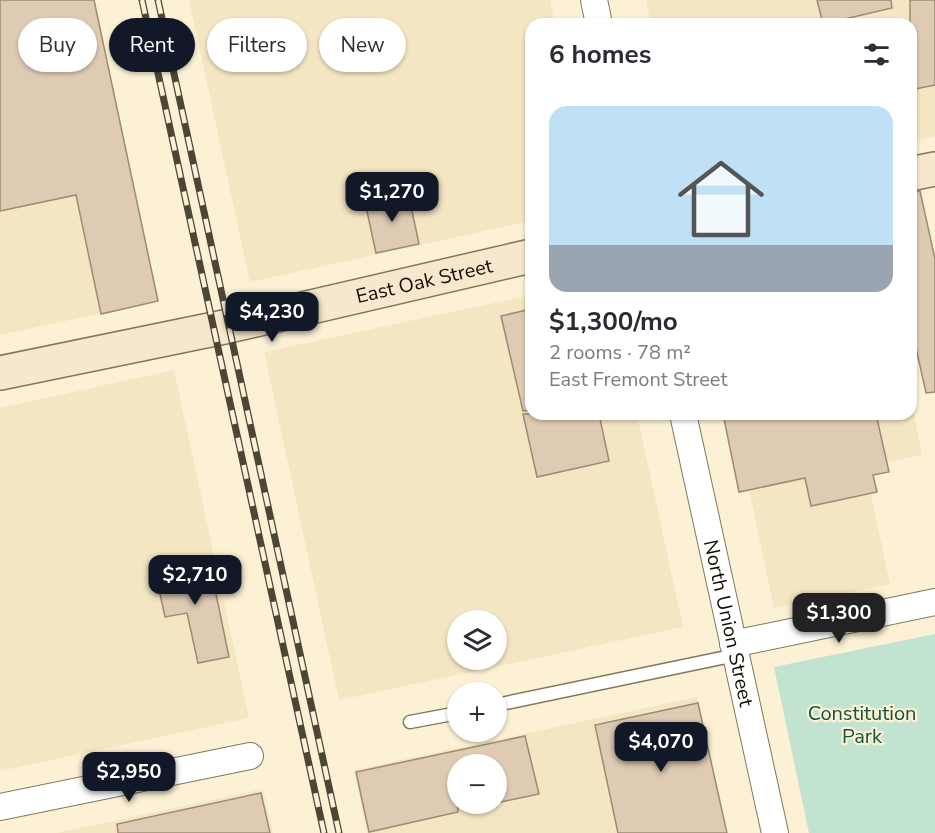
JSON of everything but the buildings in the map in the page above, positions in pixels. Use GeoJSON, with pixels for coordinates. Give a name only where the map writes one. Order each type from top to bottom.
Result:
{"type":"FeatureCollection","features":[{"type":"Feature","properties":{"kind":"street"},"geometry":{"type":"LineString","coordinates":[[594,0],[598,18]]}},
{"type":"Feature","properties":{"kind":"street"},"geometry":{"type":"LineString","coordinates":[[917,173],[935,169]]}},
{"type":"Feature","properties":{"kind":"street","name":"East Oak Street"},"geometry":{"type":"LineString","coordinates":[[0,373],[229,326],[525,257]]}},
{"type":"Feature","properties":{"kind":"street","name":"North Union Street"},"geometry":{"type":"LineString","coordinates":[[684,420],[775,833]]}},
{"type":"Feature","properties":{"kind":"street"},"geometry":{"type":"LineString","coordinates":[[734,650],[935,602]]}},
{"type":"Feature","properties":{"kind":"street"},"geometry":{"type":"LineString","coordinates":[[0,807],[250,756]]}},
{"type":"Feature","properties":{"kind":"lane"},"geometry":{"type":"LineString","coordinates":[[507,702],[734,650]]}},
{"type":"Feature","properties":{"kind":"lane"},"geometry":{"type":"LineString","coordinates":[[410,722],[447,714]]}},
{"type":"Feature","properties":{"kind":"shaded area"},"geometry":{"type":"Polygon","coordinates":[[[0,0],[94,0],[159,301],[0,335],[0,0]]]}},
{"type":"Feature","properties":{"kind":"shaded area"},"geometry":{"type":"Polygon","coordinates":[[[189,0],[550,0],[554,18],[525,18],[525,222],[250,282],[195,28],[195,18],[193,18],[189,0]]]}},
{"type":"Feature","properties":{"kind":"shaded area"},"geometry":{"type":"Polygon","coordinates":[[[646,0],[935,0],[935,136],[917,140],[917,18],[650,18],[646,0]]]}},
{"type":"Feature","properties":{"kind":"shaded area"},"geometry":{"type":"Polygon","coordinates":[[[525,296],[525,420],[638,420],[683,627],[507,664],[507,610],[447,610],[447,670],[480,670],[339,700],[264,352],[525,296]]]}},
{"type":"Feature","properties":{"kind":"shaded area"},"geometry":{"type":"Polygon","coordinates":[[[174,370],[249,718],[0,771],[0,408],[174,370]]]}},
{"type":"Feature","properties":{"kind":"shaded area"},"geometry":{"type":"Polygon","coordinates":[[[734,420],[915,420],[922,455],[865,467],[890,584],[774,608],[734,420]]]}},
{"type":"Feature","properties":{"kind":"shaded area"},"geometry":{"type":"Polygon","coordinates":[[[697,697],[727,833],[367,833],[354,770],[486,742],[507,742],[507,737],[697,697]]]}},
{"type":"Feature","properties":{"kind":"shaded area"},"geometry":{"type":"Polygon","coordinates":[[[263,789],[273,833],[57,833],[263,789]]]}},
{"type":"Feature","properties":{"kind":"green space","name":"Constitution Park"},"geometry":{"type":"Polygon","coordinates":[[[935,634],[935,833],[809,833],[774,667],[935,634]]]}},
{"type":"Feature","properties":{"kind":"railway"},"geometry":{"type":"LineString","coordinates":[[142,0],[324,833]]}},
{"type":"Feature","properties":{"kind":"railway"},"geometry":{"type":"LineString","coordinates":[[158,0],[339,833]]}}]}
